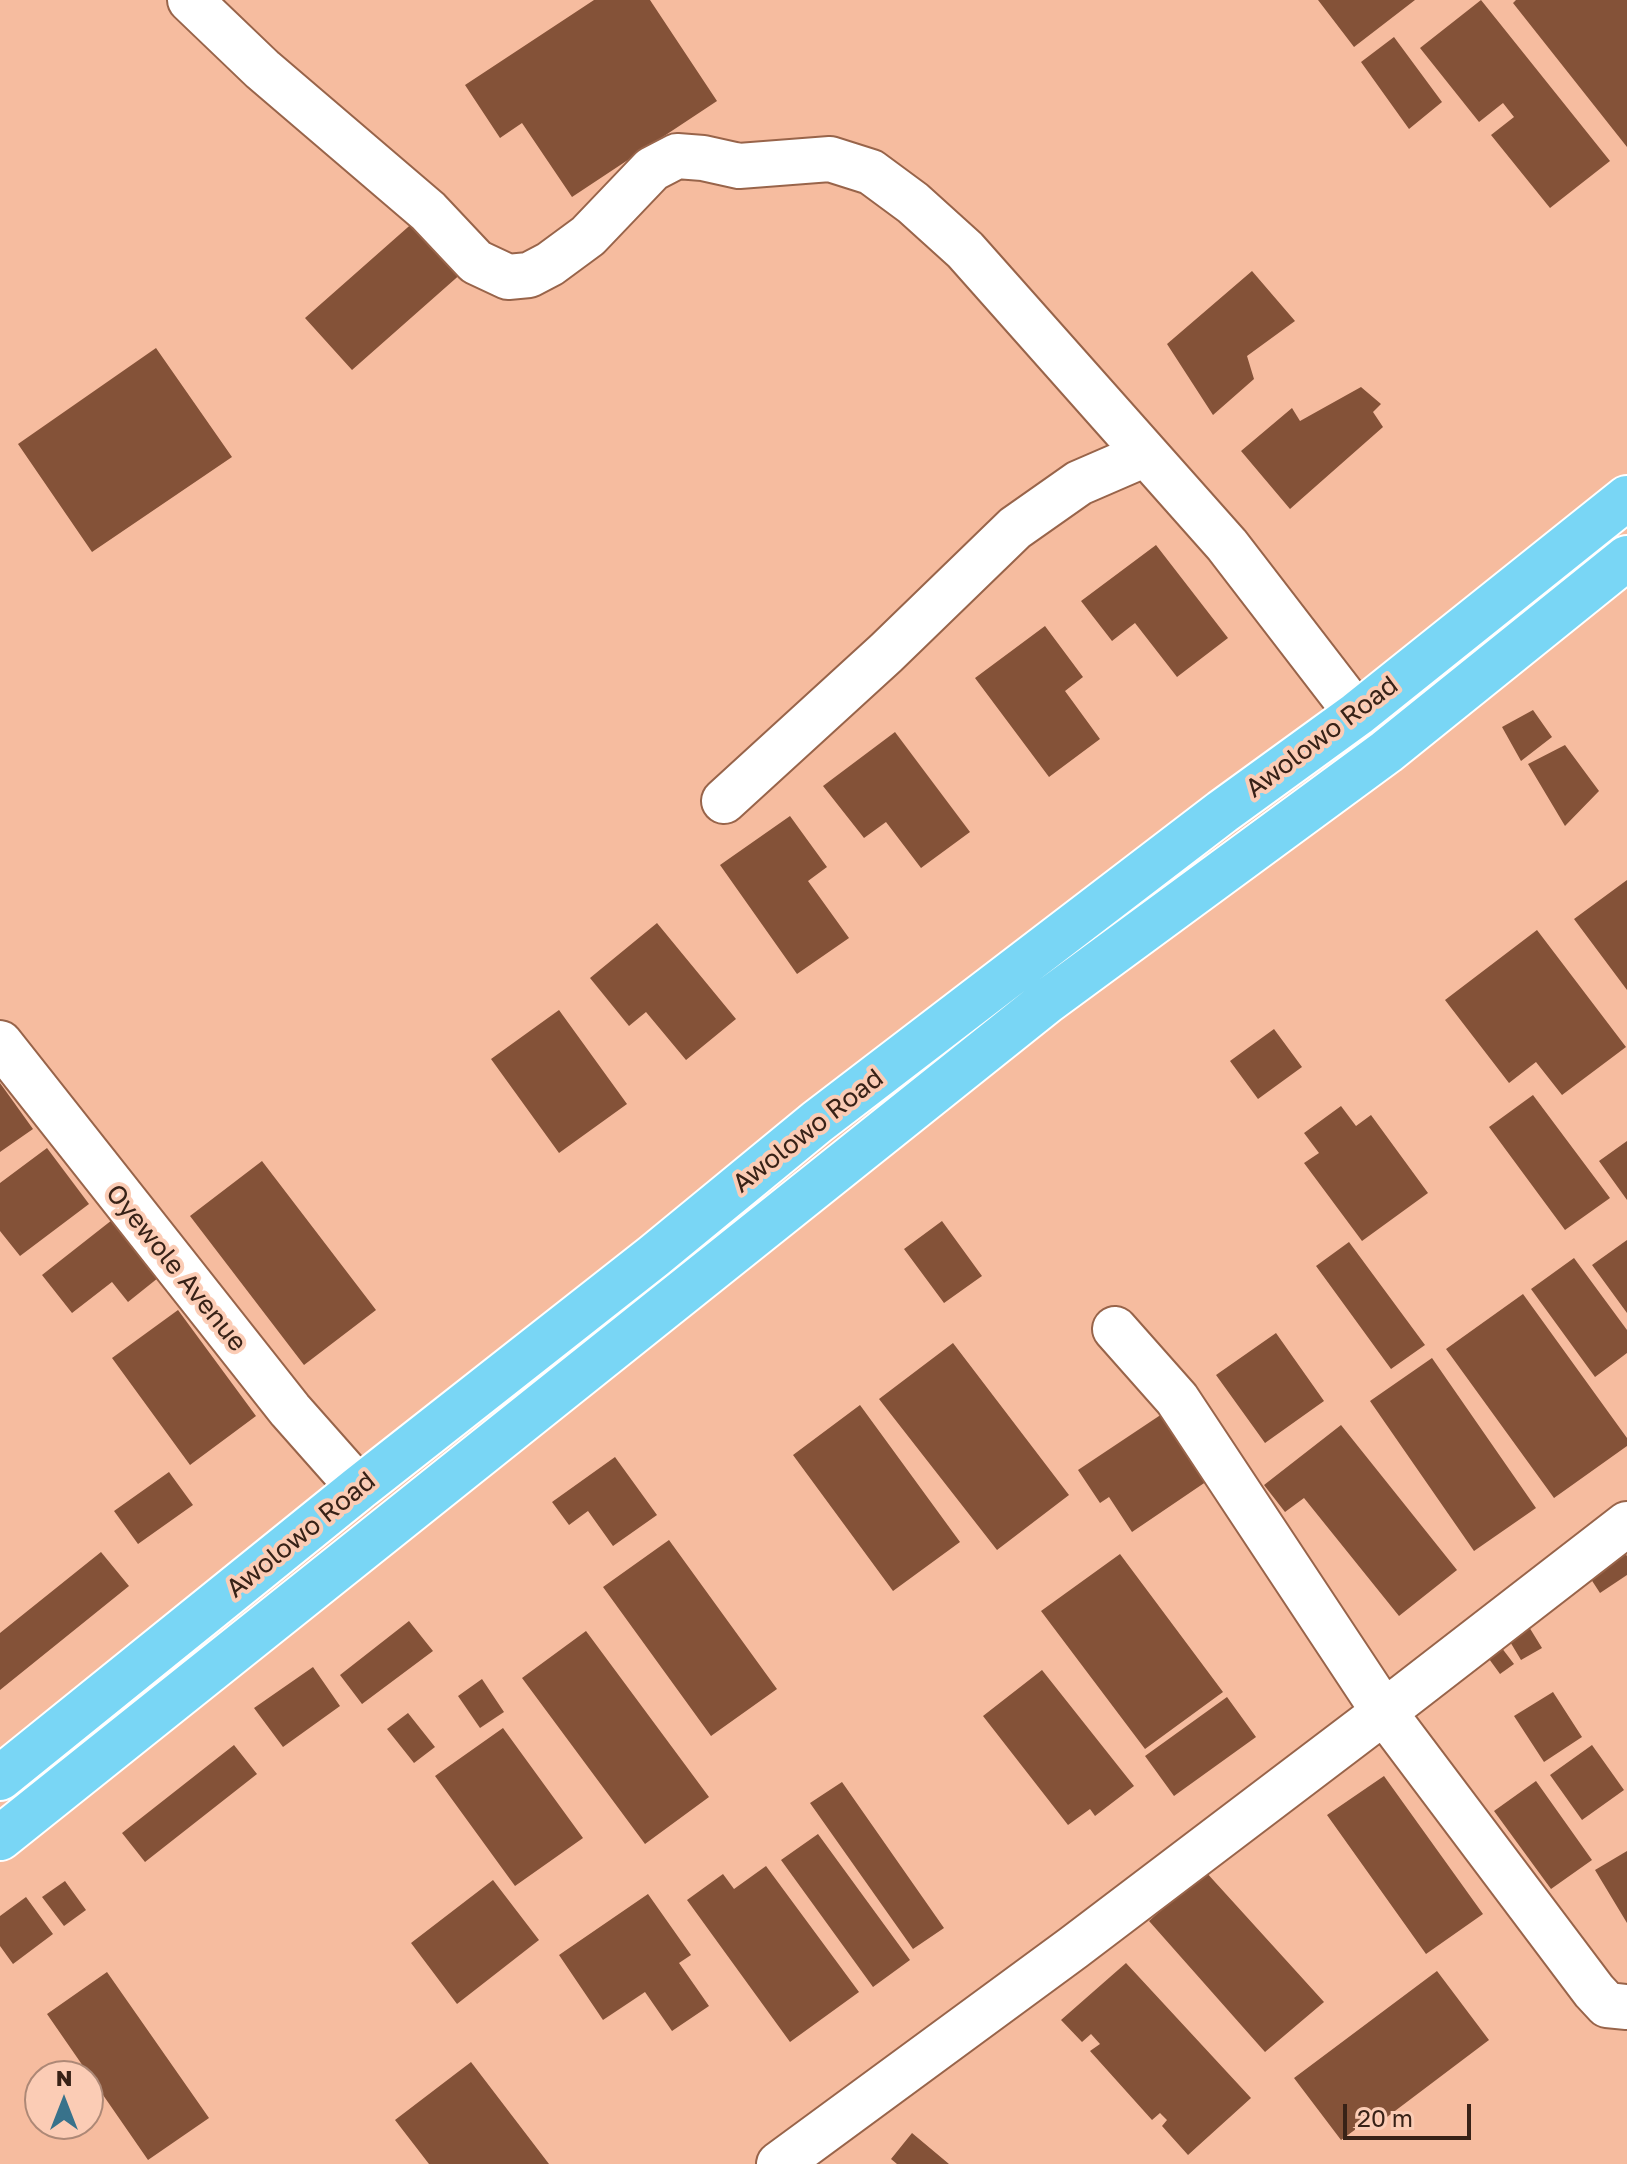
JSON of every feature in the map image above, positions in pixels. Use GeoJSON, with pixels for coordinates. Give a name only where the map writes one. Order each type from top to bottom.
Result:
{"type":"FeatureCollection","features":[{"type":"Feature","properties":{"kind":"main road","name":"Awolowo Road"},"geometry":{"type":"LineString","coordinates":[[0,1778],[817,1122],[1222,812],[1357,714],[1627,498]]}},
{"type":"Feature","properties":{"kind":"main road","name":"Awolowo Road"},"geometry":{"type":"LineString","coordinates":[[0,1838],[1046,1002],[1386,752],[1627,558]]}},
{"type":"Feature","properties":{"kind":"street"},"geometry":{"type":"LineString","coordinates":[[190,0],[262,69],[428,211],[476,262],[508,277],[529,275],[550,264],[588,236],[652,169],[677,156],[739,166],[830,159],[871,172],[913,203],[965,250],[1227,545],[1357,714]]}},
{"type":"Feature","properties":{"kind":"street"},"geometry":{"type":"LineString","coordinates":[[724,801],[886,653],[1015,528],[1079,483],[1146,454]]}},
{"type":"Feature","properties":{"kind":"street","name":"Oyewole Avenue"},"geometry":{"type":"LineString","coordinates":[[0,1043],[290,1410],[359,1488]]}},
{"type":"Feature","properties":{"kind":"street"},"geometry":{"type":"LineString","coordinates":[[1115,1329],[1177,1399],[1384,1712],[1594,1991],[1607,2005],[1627,2007]]}},
{"type":"Feature","properties":{"kind":"street"},"geometry":{"type":"LineString","coordinates":[[779,2164],[1085,1938],[1627,1524]]}},
{"type":"Feature","properties":{"kind":"building"},"geometry":{"type":"Polygon","coordinates":[[[594,0],[650,0],[717,101],[572,197],[522,123],[500,138],[465,85],[594,0]]]}},
{"type":"Feature","properties":{"kind":"building"},"geometry":{"type":"Polygon","coordinates":[[[1318,0],[1415,0],[1354,47],[1318,0]]]}},
{"type":"Feature","properties":{"kind":"building"},"geometry":{"type":"Polygon","coordinates":[[[1481,0],[1610,161],[1550,208],[1491,135],[1514,117],[1503,103],[1479,122],[1420,48],[1481,0]]]}},
{"type":"Feature","properties":{"kind":"building"},"geometry":{"type":"Polygon","coordinates":[[[1516,0],[1627,0],[1627,147],[1513,3],[1516,0]]]}},
{"type":"Feature","properties":{"kind":"building"},"geometry":{"type":"Polygon","coordinates":[[[1394,37],[1442,102],[1409,129],[1361,62],[1394,37]]]}},
{"type":"Feature","properties":{"kind":"building"},"geometry":{"type":"Polygon","coordinates":[[[416,220],[463,272],[352,370],[305,318],[416,220]]]}},
{"type":"Feature","properties":{"kind":"building"},"geometry":{"type":"Polygon","coordinates":[[[1252,271],[1295,321],[1247,356],[1254,379],[1213,415],[1167,344],[1252,271]]]}},
{"type":"Feature","properties":{"kind":"building"},"geometry":{"type":"Polygon","coordinates":[[[156,348],[232,457],[92,552],[18,444],[156,348]]]}},
{"type":"Feature","properties":{"kind":"building"},"geometry":{"type":"Polygon","coordinates":[[[1361,387],[1381,404],[1373,412],[1383,427],[1290,509],[1241,451],[1292,408],[1300,421],[1361,387]]]}},
{"type":"Feature","properties":{"kind":"building"},"geometry":{"type":"Polygon","coordinates":[[[1156,545],[1228,638],[1177,677],[1135,623],[1112,641],[1081,601],[1156,545]]]}},
{"type":"Feature","properties":{"kind":"building"},"geometry":{"type":"Polygon","coordinates":[[[1045,626],[1083,677],[1065,691],[1100,739],[1049,777],[975,678],[1045,626]]]}},
{"type":"Feature","properties":{"kind":"building"},"geometry":{"type":"Polygon","coordinates":[[[1533,710],[1552,737],[1521,761],[1502,727],[1533,710]]]}},
{"type":"Feature","properties":{"kind":"building"},"geometry":{"type":"Polygon","coordinates":[[[895,732],[970,832],[921,868],[886,822],[864,838],[823,786],[895,732]]]}},
{"type":"Feature","properties":{"kind":"building"},"geometry":{"type":"Polygon","coordinates":[[[1565,745],[1599,791],[1565,826],[1528,764],[1565,745]]]}},
{"type":"Feature","properties":{"kind":"building"},"geometry":{"type":"Polygon","coordinates":[[[790,816],[827,867],[808,881],[849,938],[797,974],[720,865],[790,816]]]}},
{"type":"Feature","properties":{"kind":"building"},"geometry":{"type":"Polygon","coordinates":[[[1627,880],[1627,990],[1574,919],[1627,880]]]}},
{"type":"Feature","properties":{"kind":"building"},"geometry":{"type":"Polygon","coordinates":[[[657,923],[736,1019],[686,1060],[646,1012],[629,1026],[590,978],[657,923]]]}},
{"type":"Feature","properties":{"kind":"building"},"geometry":{"type":"Polygon","coordinates":[[[1537,930],[1626,1047],[1562,1095],[1536,1062],[1509,1083],[1445,1000],[1537,930]]]}},
{"type":"Feature","properties":{"kind":"building"},"geometry":{"type":"Polygon","coordinates":[[[559,1010],[627,1104],[559,1153],[491,1059],[559,1010]]]}},
{"type":"Feature","properties":{"kind":"building"},"geometry":{"type":"Polygon","coordinates":[[[1274,1029],[1302,1067],[1258,1099],[1230,1061],[1274,1029]]]}},
{"type":"Feature","properties":{"kind":"building"},"geometry":{"type":"Polygon","coordinates":[[[0,1083],[33,1129],[0,1152],[0,1083]]]}},
{"type":"Feature","properties":{"kind":"building"},"geometry":{"type":"Polygon","coordinates":[[[1533,1095],[1610,1198],[1565,1230],[1489,1127],[1533,1095]]]}},
{"type":"Feature","properties":{"kind":"building"},"geometry":{"type":"Polygon","coordinates":[[[1341,1106],[1356,1126],[1371,1115],[1428,1193],[1362,1241],[1304,1163],[1319,1153],[1304,1133],[1341,1106]]]}},
{"type":"Feature","properties":{"kind":"building"},"geometry":{"type":"Polygon","coordinates":[[[1627,1141],[1627,1200],[1599,1161],[1627,1141]]]}},
{"type":"Feature","properties":{"kind":"building"},"geometry":{"type":"Polygon","coordinates":[[[47,1148],[89,1204],[20,1256],[0,1231],[0,1183],[47,1148]]]}},
{"type":"Feature","properties":{"kind":"building"},"geometry":{"type":"Polygon","coordinates":[[[262,1161],[376,1310],[304,1365],[190,1216],[262,1161]]]}},
{"type":"Feature","properties":{"kind":"building"},"geometry":{"type":"Polygon","coordinates":[[[112,1220],[158,1278],[128,1302],[112,1282],[72,1313],[42,1275],[112,1220]]]}},
{"type":"Feature","properties":{"kind":"building"},"geometry":{"type":"Polygon","coordinates":[[[942,1221],[982,1276],[944,1303],[904,1249],[942,1221]]]}},
{"type":"Feature","properties":{"kind":"building"},"geometry":{"type":"Polygon","coordinates":[[[1627,1240],[1627,1313],[1592,1265],[1627,1240]]]}},
{"type":"Feature","properties":{"kind":"building"},"geometry":{"type":"Polygon","coordinates":[[[1349,1242],[1425,1345],[1391,1369],[1316,1266],[1349,1242]]]}},
{"type":"Feature","properties":{"kind":"building"},"geometry":{"type":"Polygon","coordinates":[[[1574,1258],[1627,1330],[1627,1353],[1595,1377],[1531,1289],[1574,1258]]]}},
{"type":"Feature","properties":{"kind":"building"},"geometry":{"type":"Polygon","coordinates":[[[1523,1294],[1627,1438],[1627,1446],[1554,1498],[1446,1349],[1523,1294]]]}},
{"type":"Feature","properties":{"kind":"building"},"geometry":{"type":"Polygon","coordinates":[[[178,1310],[256,1416],[190,1465],[112,1358],[178,1310]]]}},
{"type":"Feature","properties":{"kind":"building"},"geometry":{"type":"Polygon","coordinates":[[[1276,1333],[1324,1401],[1265,1443],[1216,1375],[1276,1333]]]}},
{"type":"Feature","properties":{"kind":"building"},"geometry":{"type":"Polygon","coordinates":[[[953,1343],[1069,1495],[997,1550],[879,1399],[953,1343]]]}},
{"type":"Feature","properties":{"kind":"building"},"geometry":{"type":"Polygon","coordinates":[[[1432,1358],[1536,1508],[1474,1551],[1370,1401],[1432,1358]]]}},
{"type":"Feature","properties":{"kind":"building"},"geometry":{"type":"Polygon","coordinates":[[[860,1405],[960,1542],[893,1591],[793,1455],[860,1405]]]}},
{"type":"Feature","properties":{"kind":"building"},"geometry":{"type":"Polygon","coordinates":[[[1171,1408],[1216,1475],[1132,1532],[1109,1497],[1100,1503],[1078,1470],[1171,1408]]]}},
{"type":"Feature","properties":{"kind":"building"},"geometry":{"type":"Polygon","coordinates":[[[1341,1425],[1457,1570],[1399,1616],[1304,1498],[1285,1512],[1264,1485],[1341,1425]]]}},
{"type":"Feature","properties":{"kind":"building"},"geometry":{"type":"Polygon","coordinates":[[[615,1457],[657,1515],[613,1546],[588,1511],[569,1525],[552,1502],[615,1457]]]}},
{"type":"Feature","properties":{"kind":"building"},"geometry":{"type":"Polygon","coordinates":[[[169,1472],[193,1505],[138,1544],[114,1511],[169,1472]]]}},
{"type":"Feature","properties":{"kind":"building"},"geometry":{"type":"Polygon","coordinates":[[[669,1540],[777,1689],[711,1736],[603,1587],[669,1540]]]}},
{"type":"Feature","properties":{"kind":"building"},"geometry":{"type":"Polygon","coordinates":[[[1622,1549],[1627,1556],[1627,1575],[1600,1593],[1587,1573],[1622,1549]]]}},
{"type":"Feature","properties":{"kind":"building"},"geometry":{"type":"Polygon","coordinates":[[[101,1552],[129,1586],[0,1690],[0,1633],[101,1552]]]}},
{"type":"Feature","properties":{"kind":"building"},"geometry":{"type":"Polygon","coordinates":[[[1120,1554],[1223,1692],[1145,1749],[1041,1611],[1120,1554]]]}},
{"type":"Feature","properties":{"kind":"building"},"geometry":{"type":"Polygon","coordinates":[[[409,1621],[433,1651],[362,1704],[340,1675],[409,1621]]]}},
{"type":"Feature","properties":{"kind":"building"},"geometry":{"type":"Polygon","coordinates":[[[1526,1622],[1542,1648],[1521,1660],[1506,1635],[1526,1622]]]}},
{"type":"Feature","properties":{"kind":"building"},"geometry":{"type":"Polygon","coordinates":[[[586,1631],[709,1797],[645,1844],[522,1678],[586,1631]]]}},
{"type":"Feature","properties":{"kind":"building"},"geometry":{"type":"Polygon","coordinates":[[[1498,1643],[1514,1664],[1500,1674],[1484,1652],[1498,1643]]]}},
{"type":"Feature","properties":{"kind":"building"},"geometry":{"type":"Polygon","coordinates":[[[313,1667],[340,1706],[283,1747],[254,1708],[313,1667]]]}},
{"type":"Feature","properties":{"kind":"building"},"geometry":{"type":"Polygon","coordinates":[[[1042,1670],[1134,1786],[1095,1816],[1090,1809],[1068,1825],[983,1716],[1042,1670]]]}},
{"type":"Feature","properties":{"kind":"building"},"geometry":{"type":"Polygon","coordinates":[[[482,1679],[504,1712],[480,1728],[458,1696],[482,1679]]]}},
{"type":"Feature","properties":{"kind":"building"},"geometry":{"type":"Polygon","coordinates":[[[1553,1692],[1582,1737],[1544,1762],[1514,1716],[1553,1692]]]}},
{"type":"Feature","properties":{"kind":"building"},"geometry":{"type":"Polygon","coordinates":[[[1227,1697],[1256,1737],[1174,1796],[1145,1756],[1227,1697]]]}},
{"type":"Feature","properties":{"kind":"building"},"geometry":{"type":"Polygon","coordinates":[[[408,1713],[435,1747],[414,1763],[387,1729],[408,1713]]]}},
{"type":"Feature","properties":{"kind":"building"},"geometry":{"type":"Polygon","coordinates":[[[503,1728],[583,1838],[515,1886],[435,1776],[503,1728]]]}},
{"type":"Feature","properties":{"kind":"building"},"geometry":{"type":"Polygon","coordinates":[[[234,1745],[257,1774],[145,1862],[122,1833],[234,1745]]]}},
{"type":"Feature","properties":{"kind":"building"},"geometry":{"type":"Polygon","coordinates":[[[1592,1745],[1624,1790],[1582,1820],[1550,1775],[1592,1745]]]}},
{"type":"Feature","properties":{"kind":"building"},"geometry":{"type":"Polygon","coordinates":[[[1384,1776],[1483,1914],[1426,1954],[1327,1815],[1384,1776]]]}},
{"type":"Feature","properties":{"kind":"building"},"geometry":{"type":"Polygon","coordinates":[[[1536,1781],[1592,1860],[1551,1889],[1494,1811],[1536,1781]]]}},
{"type":"Feature","properties":{"kind":"building"},"geometry":{"type":"Polygon","coordinates":[[[842,1782],[944,1928],[913,1949],[810,1803],[842,1782]]]}},
{"type":"Feature","properties":{"kind":"building"},"geometry":{"type":"Polygon","coordinates":[[[818,1834],[910,1960],[873,1987],[781,1860],[818,1834]]]}},
{"type":"Feature","properties":{"kind":"building"},"geometry":{"type":"Polygon","coordinates":[[[1627,1851],[1627,1923],[1595,1870],[1627,1851]]]}},
{"type":"Feature","properties":{"kind":"building"},"geometry":{"type":"Polygon","coordinates":[[[766,1866],[859,1992],[790,2042],[687,1900],[723,1874],[734,1889],[766,1866]]]}},
{"type":"Feature","properties":{"kind":"building"},"geometry":{"type":"Polygon","coordinates":[[[1205,1871],[1324,2002],[1265,2052],[1149,1921],[1205,1871]]]}},
{"type":"Feature","properties":{"kind":"building"},"geometry":{"type":"Polygon","coordinates":[[[493,1880],[539,1940],[457,2004],[411,1943],[493,1880]]]}},
{"type":"Feature","properties":{"kind":"building"},"geometry":{"type":"Polygon","coordinates":[[[65,1881],[86,1910],[64,1926],[42,1897],[65,1881]]]}},
{"type":"Feature","properties":{"kind":"building"},"geometry":{"type":"Polygon","coordinates":[[[648,1894],[691,1955],[679,1963],[709,2006],[672,2031],[645,1992],[603,2020],[559,1955],[648,1894]]]}},
{"type":"Feature","properties":{"kind":"building"},"geometry":{"type":"Polygon","coordinates":[[[26,1897],[53,1934],[13,1964],[0,1946],[0,1916],[26,1897]]]}},
{"type":"Feature","properties":{"kind":"building"},"geometry":{"type":"Polygon","coordinates":[[[1126,1963],[1251,2098],[1188,2155],[1162,2126],[1167,2120],[1160,2113],[1152,2120],[1090,2051],[1100,2044],[1091,2034],[1082,2042],[1061,2020],[1126,1963]]]}},
{"type":"Feature","properties":{"kind":"building"},"geometry":{"type":"Polygon","coordinates":[[[1437,1971],[1489,2040],[1387,2117],[1382,2110],[1341,2140],[1294,2078],[1437,1971]]]}},
{"type":"Feature","properties":{"kind":"building"},"geometry":{"type":"Polygon","coordinates":[[[107,1972],[209,2118],[148,2160],[104,2096],[104,2060],[79,2060],[47,2014],[107,1972]]]}},
{"type":"Feature","properties":{"kind":"building"},"geometry":{"type":"Polygon","coordinates":[[[471,2062],[549,2164],[429,2164],[395,2120],[471,2062]]]}},
{"type":"Feature","properties":{"kind":"building"},"geometry":{"type":"Polygon","coordinates":[[[912,2133],[949,2164],[897,2164],[891,2159],[912,2133]]]}}]}
